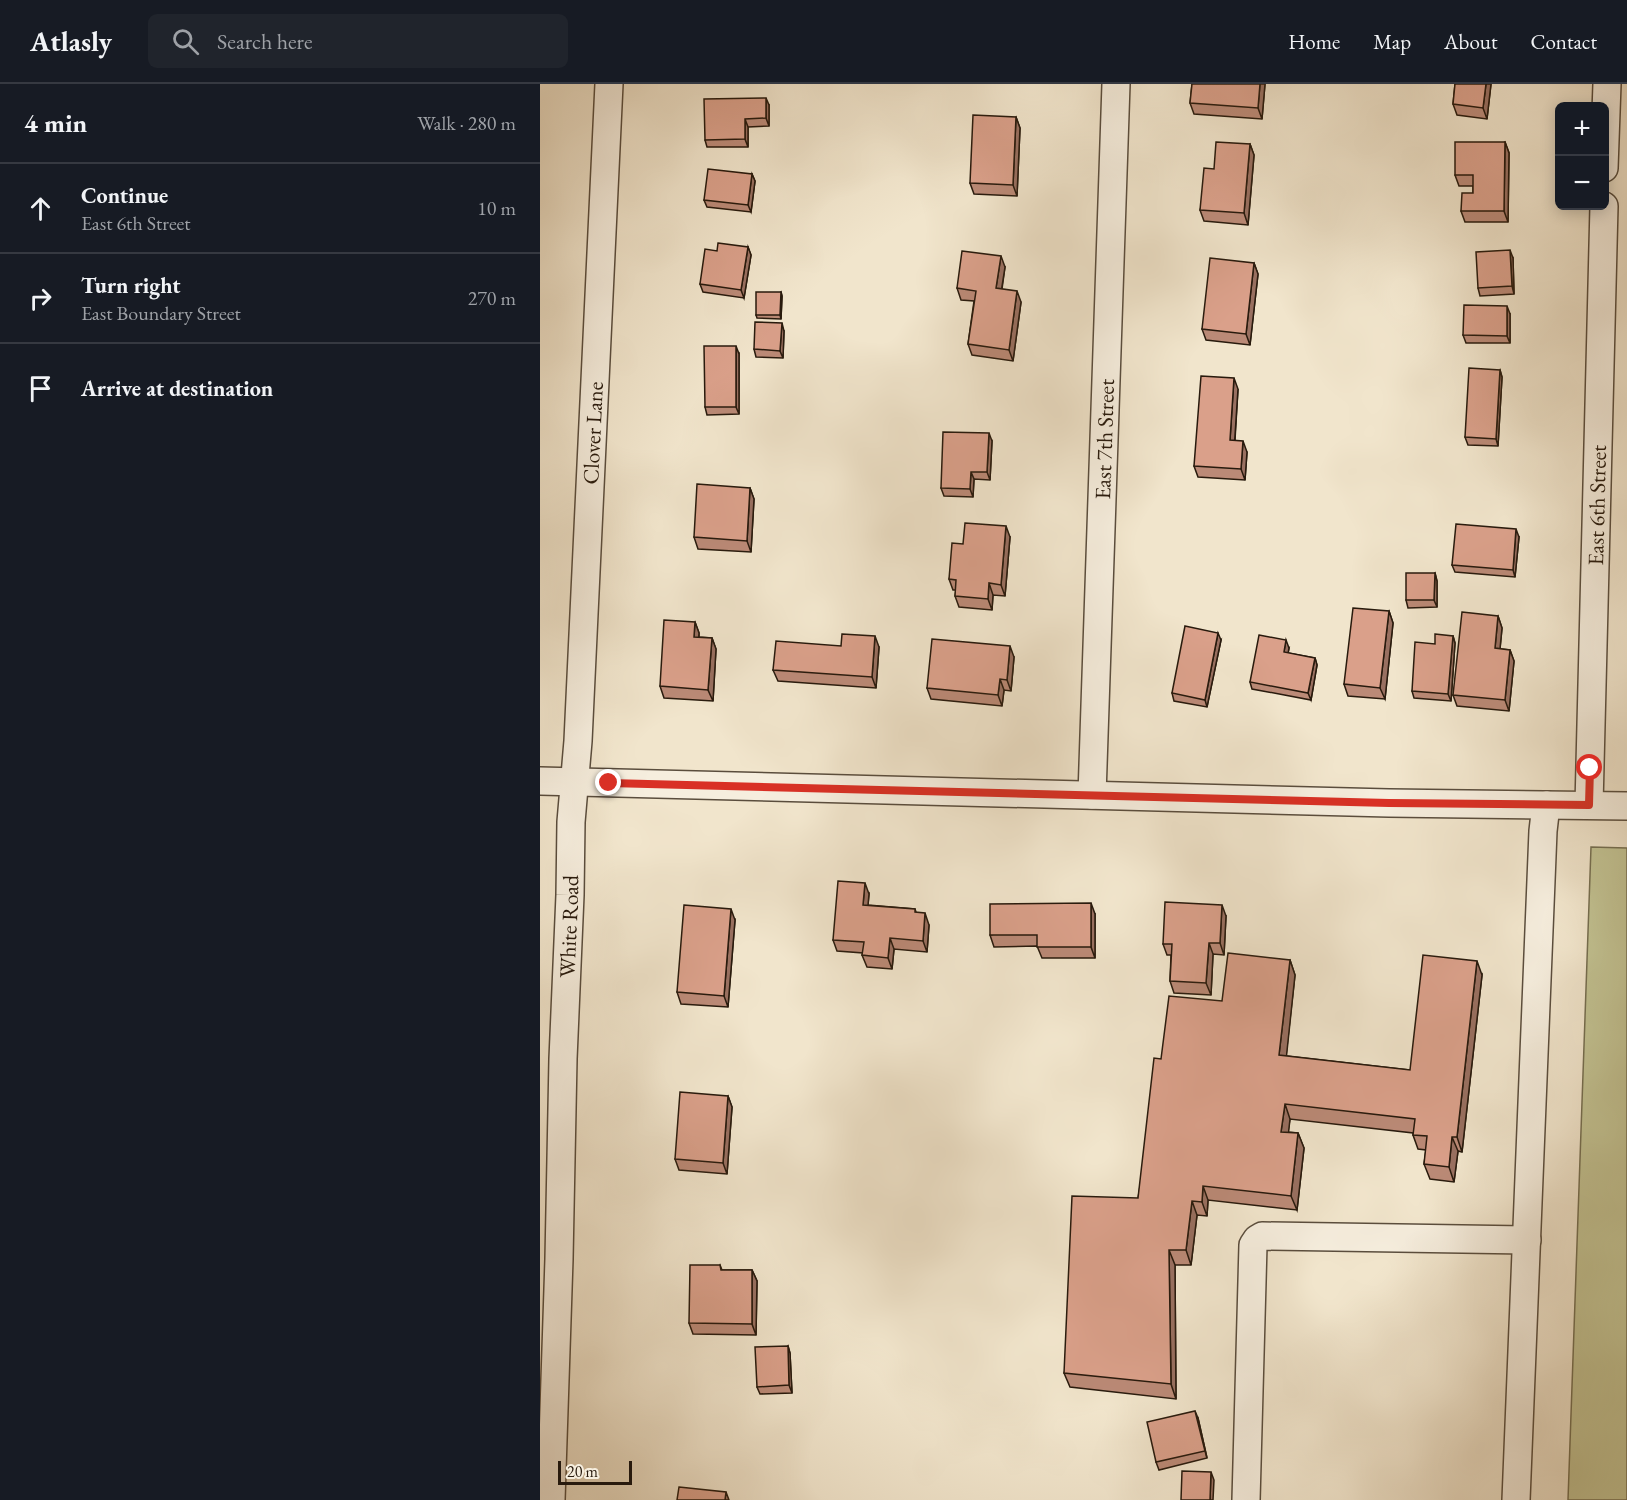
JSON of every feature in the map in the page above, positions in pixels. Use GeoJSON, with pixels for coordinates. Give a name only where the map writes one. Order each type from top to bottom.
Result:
{"type":"FeatureCollection","features":[{"type":"Feature","properties":{"kind":"street","name":"Clover Lane"},"geometry":{"type":"LineString","coordinates":[[575,782],[580,718],[609,84]]}},
{"type":"Feature","properties":{"kind":"street","name":"East 7th Street"},"geometry":{"type":"LineString","coordinates":[[1092,795],[1116,84]]}},
{"type":"Feature","properties":{"kind":"street"},"geometry":{"type":"LineString","coordinates":[[1607,84],[1616,134],[1609,156]]}},
{"type":"Feature","properties":{"kind":"street","name":"East 6th Street"},"geometry":{"type":"LineString","coordinates":[[1589,805],[1604,210]]}},
{"type":"Feature","properties":{"kind":"street"},"geometry":{"type":"LineString","coordinates":[[540,782],[1389,803],[1627,806]]}},
{"type":"Feature","properties":{"kind":"street","name":"White Road"},"geometry":{"type":"LineString","coordinates":[[551,1500],[563,1059],[571,822],[575,782]]}},
{"type":"Feature","properties":{"kind":"street"},"geometry":{"type":"LineString","coordinates":[[1516,1500],[1542,843],[1546,805]]}},
{"type":"Feature","properties":{"kind":"street"},"geometry":{"type":"LineString","coordinates":[[1246,1500],[1253,1245],[1257,1239],[1262,1236],[1527,1240]]}},
{"type":"Feature","properties":{"kind":"green space"},"geometry":{"type":"Polygon","coordinates":[[[1591,847],[1627,848],[1627,1500],[1568,1500],[1591,847]]]}},
{"type":"Feature","properties":{"kind":"building"},"geometry":{"type":"Polygon","coordinates":[[[1192,84],[1260,84],[1258,108],[1190,103],[1192,84]]]}},
{"type":"Feature","properties":{"kind":"building"},"geometry":{"type":"Polygon","coordinates":[[[1455,84],[1486,84],[1483,108],[1453,104],[1455,84]]]}},
{"type":"Feature","properties":{"kind":"building"},"geometry":{"type":"Polygon","coordinates":[[[766,98],[766,118],[745,119],[745,139],[705,140],[704,99],[766,98]]]}},
{"type":"Feature","properties":{"kind":"building"},"geometry":{"type":"Polygon","coordinates":[[[973,115],[1016,117],[1013,185],[970,183],[973,115]]]}},
{"type":"Feature","properties":{"kind":"building"},"geometry":{"type":"Polygon","coordinates":[[[1216,142],[1250,144],[1244,213],[1200,210],[1204,168],[1214,169],[1216,142]]]}},
{"type":"Feature","properties":{"kind":"building"},"geometry":{"type":"Polygon","coordinates":[[[1455,142],[1505,142],[1504,211],[1461,211],[1462,193],[1473,193],[1473,175],[1455,175],[1455,142]]]}},
{"type":"Feature","properties":{"kind":"building"},"geometry":{"type":"Polygon","coordinates":[[[708,169],[752,174],[748,205],[704,200],[708,169]]]}},
{"type":"Feature","properties":{"kind":"building"},"geometry":{"type":"Polygon","coordinates":[[[718,243],[748,247],[741,290],[700,284],[705,249],[717,251],[718,243]]]}},
{"type":"Feature","properties":{"kind":"building"},"geometry":{"type":"Polygon","coordinates":[[[1510,250],[1512,286],[1478,288],[1476,252],[1510,250]]]}},
{"type":"Feature","properties":{"kind":"building"},"geometry":{"type":"Polygon","coordinates":[[[962,251],[1001,256],[996,288],[1017,291],[1009,350],[968,344],[976,291],[957,288],[962,251]]]}},
{"type":"Feature","properties":{"kind":"building"},"geometry":{"type":"Polygon","coordinates":[[[1210,258],[1254,263],[1246,334],[1202,329],[1210,258]]]}},
{"type":"Feature","properties":{"kind":"building"},"geometry":{"type":"Polygon","coordinates":[[[756,292],[781,292],[780,315],[756,315],[756,292]]]}},
{"type":"Feature","properties":{"kind":"building"},"geometry":{"type":"Polygon","coordinates":[[[1464,305],[1507,306],[1507,336],[1463,335],[1464,305]]]}},
{"type":"Feature","properties":{"kind":"building"},"geometry":{"type":"Polygon","coordinates":[[[755,322],[782,323],[780,351],[754,349],[755,322]]]}},
{"type":"Feature","properties":{"kind":"building"},"geometry":{"type":"Polygon","coordinates":[[[704,346],[736,346],[736,407],[705,407],[704,346]]]}},
{"type":"Feature","properties":{"kind":"building"},"geometry":{"type":"Polygon","coordinates":[[[1469,368],[1500,370],[1496,439],[1465,437],[1469,368]]]}},
{"type":"Feature","properties":{"kind":"building"},"geometry":{"type":"Polygon","coordinates":[[[1201,376],[1234,378],[1230,440],[1243,441],[1241,469],[1194,466],[1201,376]]]}},
{"type":"Feature","properties":{"kind":"building"},"geometry":{"type":"Polygon","coordinates":[[[943,432],[989,433],[987,472],[971,472],[970,489],[941,488],[943,432]]]}},
{"type":"Feature","properties":{"kind":"building"},"geometry":{"type":"Polygon","coordinates":[[[697,484],[750,488],[747,541],[694,537],[697,484]]]}},
{"type":"Feature","properties":{"kind":"building"},"geometry":{"type":"Polygon","coordinates":[[[965,523],[1006,526],[1001,585],[989,583],[988,599],[955,596],[956,580],[949,579],[952,543],[963,544],[965,523]]]}},
{"type":"Feature","properties":{"kind":"building"},"geometry":{"type":"Polygon","coordinates":[[[1456,524],[1516,529],[1513,570],[1452,565],[1456,524]]]}},
{"type":"Feature","properties":{"kind":"building"},"geometry":{"type":"Polygon","coordinates":[[[1406,573],[1435,573],[1434,600],[1406,600],[1406,573]]]}},
{"type":"Feature","properties":{"kind":"building"},"geometry":{"type":"Polygon","coordinates":[[[1353,608],[1389,611],[1380,688],[1344,684],[1353,608]]]}},
{"type":"Feature","properties":{"kind":"building"},"geometry":{"type":"Polygon","coordinates":[[[1462,612],[1498,616],[1495,648],[1510,650],[1505,700],[1453,695],[1462,612]]]}},
{"type":"Feature","properties":{"kind":"building"},"geometry":{"type":"Polygon","coordinates":[[[664,620],[695,622],[694,637],[712,638],[708,690],[660,686],[664,620]]]}},
{"type":"Feature","properties":{"kind":"building"},"geometry":{"type":"Polygon","coordinates":[[[1185,626],[1218,633],[1205,700],[1172,693],[1185,626]]]}},
{"type":"Feature","properties":{"kind":"building"},"geometry":{"type":"Polygon","coordinates":[[[842,634],[875,636],[872,677],[773,670],[776,641],[841,646],[842,634]]]}},
{"type":"Feature","properties":{"kind":"building"},"geometry":{"type":"Polygon","coordinates":[[[1435,634],[1453,636],[1448,694],[1412,691],[1415,642],[1435,644],[1435,634]]]}},
{"type":"Feature","properties":{"kind":"building"},"geometry":{"type":"Polygon","coordinates":[[[1259,635],[1286,640],[1284,652],[1315,658],[1308,693],[1250,682],[1259,635]]]}},
{"type":"Feature","properties":{"kind":"building"},"geometry":{"type":"Polygon","coordinates":[[[932,639],[1010,646],[1007,680],[1000,679],[998,695],[927,688],[932,639]]]}},
{"type":"Feature","properties":{"kind":"building"},"geometry":{"type":"Polygon","coordinates":[[[838,881],[865,883],[863,905],[915,909],[915,912],[925,913],[923,941],[890,938],[888,958],[862,955],[864,942],[833,940],[838,881]]]}},
{"type":"Feature","properties":{"kind":"building"},"geometry":{"type":"Polygon","coordinates":[[[1165,902],[1222,905],[1220,943],[1209,943],[1206,983],[1170,981],[1172,944],[1163,944],[1165,902]]]}},
{"type":"Feature","properties":{"kind":"building"},"geometry":{"type":"Polygon","coordinates":[[[1091,903],[1091,947],[1037,947],[1037,935],[990,935],[990,904],[1091,903]]]}},
{"type":"Feature","properties":{"kind":"building"},"geometry":{"type":"Polygon","coordinates":[[[684,905],[731,909],[724,996],[677,992],[684,905]]]}},
{"type":"Feature","properties":{"kind":"building"},"geometry":{"type":"Polygon","coordinates":[[[1228,953],[1290,960],[1279,1055],[1410,1070],[1423,955],[1477,961],[1457,1137],[1452,1137],[1449,1167],[1424,1164],[1427,1136],[1413,1135],[1415,1119],[1285,1104],[1281,1132],[1298,1133],[1291,1196],[1203,1186],[1202,1202],[1192,1201],[1186,1250],[1169,1250],[1171,1384],[1064,1373],[1072,1196],[1138,1198],[1154,1058],[1161,1059],[1169,996],[1222,1001],[1228,953]]]}},
{"type":"Feature","properties":{"kind":"building"},"geometry":{"type":"Polygon","coordinates":[[[680,1092],[728,1096],[723,1163],[675,1159],[680,1092]]]}},
{"type":"Feature","properties":{"kind":"building"},"geometry":{"type":"Polygon","coordinates":[[[690,1265],[720,1265],[721,1270],[752,1270],[752,1324],[689,1323],[690,1265]]]}},
{"type":"Feature","properties":{"kind":"building"},"geometry":{"type":"Polygon","coordinates":[[[788,1346],[789,1385],[757,1387],[755,1347],[788,1346]]]}},
{"type":"Feature","properties":{"kind":"building"},"geometry":{"type":"Polygon","coordinates":[[[1195,1411],[1205,1451],[1156,1462],[1147,1422],[1195,1411]]]}},
{"type":"Feature","properties":{"kind":"building"},"geometry":{"type":"Polygon","coordinates":[[[1182,1471],[1211,1472],[1210,1500],[1181,1500],[1182,1471]]]}},
{"type":"Feature","properties":{"kind":"building"},"geometry":{"type":"Polygon","coordinates":[[[679,1487],[726,1492],[725,1500],[677,1500],[679,1487]]]}},
{"type":"Feature","properties":{"kind":"route"},"geometry":{"type":"LineString","coordinates":[[609,783],[1389,803],[1589,805],[1590,768]]}}]}
